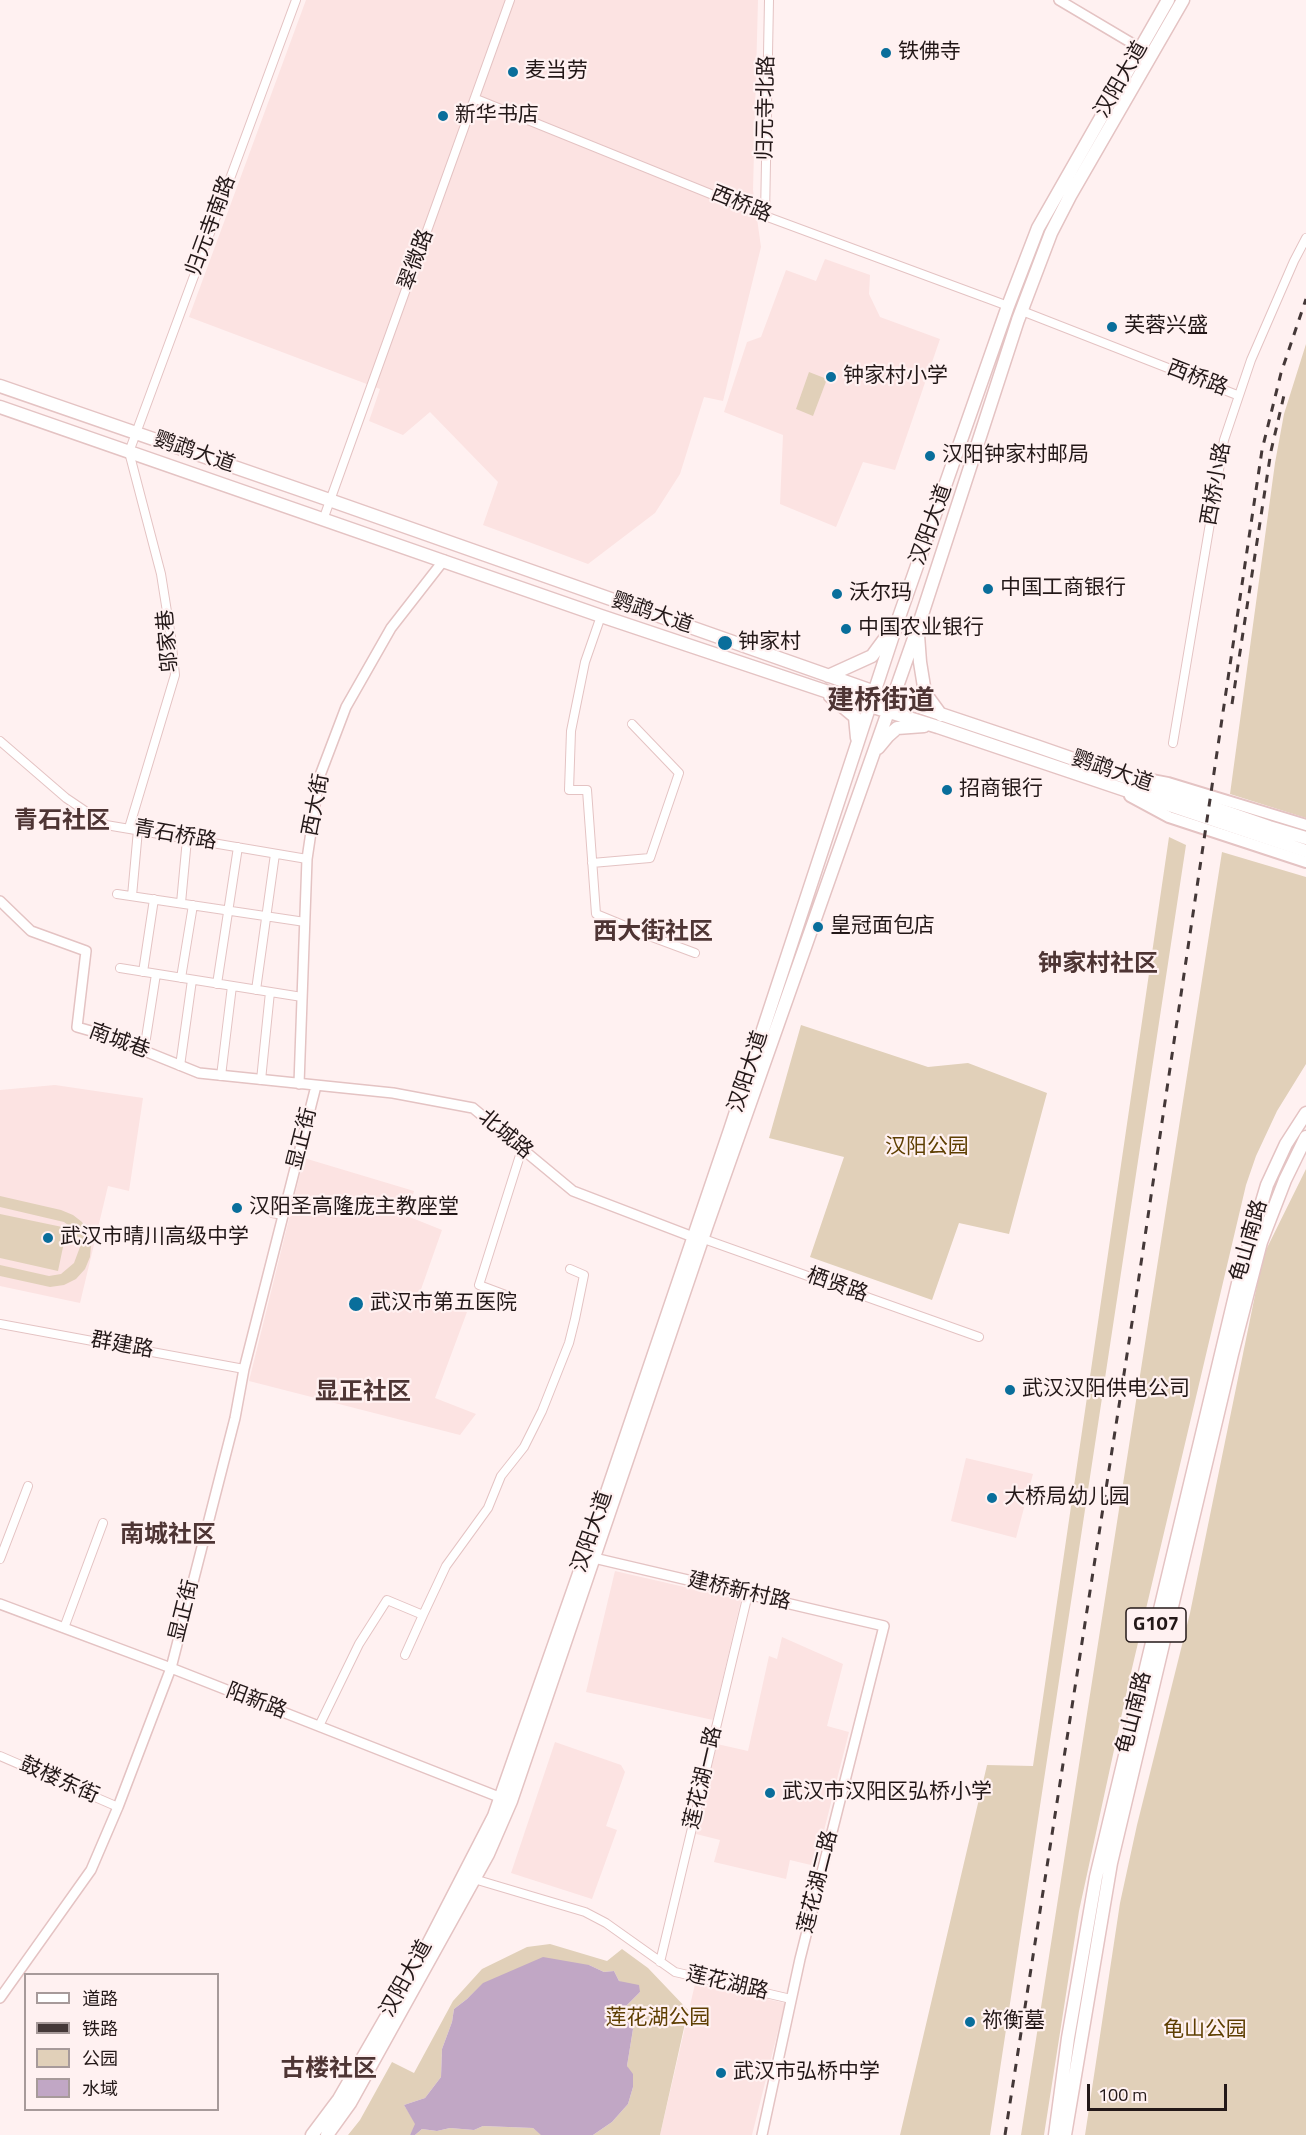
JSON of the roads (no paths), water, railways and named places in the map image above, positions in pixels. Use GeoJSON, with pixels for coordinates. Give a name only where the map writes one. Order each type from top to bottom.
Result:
{"type":"FeatureCollection","features":[{"type":"Feature","properties":{"kind":"main road","name":"汉阳大道"},"geometry":{"type":"LineString","coordinates":[[327,2135],[350,2103],[489,1854],[698,1238],[918,627],[1022,311],[1051,233],[1146,51],[1168,0]]}},
{"type":"Feature","properties":{"kind":"main road","name":"汉阳大道"},"geometry":{"type":"LineString","coordinates":[[312,2135],[339,2099],[424,1950],[494,1816],[506,1799],[594,1558],[898,620],[1008,306],[1038,228],[1146,51],[1183,0]]}},
{"type":"Feature","properties":{"kind":"main road","name":"鹦鹉大道"},"geometry":{"type":"LineString","coordinates":[[0,386],[893,698],[939,721],[1114,780],[1306,838]]}},
{"type":"Feature","properties":{"kind":"main road","name":"鹦鹉大道"},"geometry":{"type":"LineString","coordinates":[[0,407],[601,616],[822,690],[888,712],[939,721]]}},
{"type":"Feature","properties":{"kind":"main road"},"geometry":{"type":"LineString","coordinates":[[828,676],[872,656],[898,620]]}},
{"type":"Feature","properties":{"kind":"main road"},"geometry":{"type":"LineString","coordinates":[[872,759],[888,736],[897,728],[939,721],[925,693],[918,627]]}},
{"type":"Feature","properties":{"kind":"main road"},"geometry":{"type":"LineString","coordinates":[[822,690],[855,717],[858,727],[855,754]]}},
{"type":"Feature","properties":{"kind":"main road","name":"鹦鹉大道"},"geometry":{"type":"LineString","coordinates":[[1114,780],[1306,852]]}},
{"type":"Feature","properties":{"kind":"main road"},"geometry":{"type":"LineString","coordinates":[[1114,780],[1167,783],[1306,825]]}},
{"type":"Feature","properties":{"kind":"main road"},"geometry":{"type":"LineString","coordinates":[[1114,780],[1169,817],[1306,861]]}},
{"type":"Feature","properties":{"kind":"main road"},"geometry":{"type":"LineString","coordinates":[[1297,1126],[1306,1105]]}},
{"type":"Feature","properties":{"kind":"main road","name":"G107"},"geometry":{"type":"LineString","coordinates":[[1297,1126],[1306,1113]]}},
{"type":"Feature","properties":{"kind":"main road","name":"龟山南路"},"geometry":{"type":"LineString","coordinates":[[1055,2135],[1068,2038],[1096,1877],[1239,1279],[1260,1203],[1279,1158],[1297,1126]]}},
{"type":"Feature","properties":{"kind":"main road","name":"龟山南路"},"geometry":{"type":"LineString","coordinates":[[1065,2135],[1113,1853],[1232,1354],[1261,1242],[1285,1180],[1306,1137]]}},
{"type":"Feature","properties":{"kind":"street","name":"归元寺南路"},"geometry":{"type":"LineString","coordinates":[[129,452],[296,0]]}},
{"type":"Feature","properties":{"kind":"street","name":"翠微路"},"geometry":{"type":"LineString","coordinates":[[323,520],[510,0]]}},
{"type":"Feature","properties":{"kind":"street","name":"归元寺北路"},"geometry":{"type":"LineString","coordinates":[[765,216],[769,0]]}},
{"type":"Feature","properties":{"kind":"street"},"geometry":{"type":"LineString","coordinates":[[1059,0],[1146,51]]}},
{"type":"Feature","properties":{"kind":"street","name":"西桥路"},"geometry":{"type":"LineString","coordinates":[[476,99],[765,216],[1008,306]]}},
{"type":"Feature","properties":{"kind":"street","name":"西桥小路"},"geometry":{"type":"LineString","coordinates":[[1173,742],[1224,440],[1237,395],[1306,238]]}},
{"type":"Feature","properties":{"kind":"street","name":"西桥路"},"geometry":{"type":"LineString","coordinates":[[1022,311],[1237,395]]}},
{"type":"Feature","properties":{"kind":"street","name":"邬家巷"},"geometry":{"type":"LineString","coordinates":[[129,452],[161,574],[175,675],[134,829],[132,896]]}},
{"type":"Feature","properties":{"kind":"street","name":"西大街"},"geometry":{"type":"LineString","coordinates":[[298,1084],[307,860],[319,778],[346,707],[391,628],[444,560]]}},
{"type":"Feature","properties":{"kind":"street"},"geometry":{"type":"LineString","coordinates":[[601,616],[585,662],[572,731],[569,790],[586,790],[596,914],[652,938],[695,952]]}},
{"type":"Feature","properties":{"kind":"street"},"geometry":{"type":"LineString","coordinates":[[592,863],[650,858],[678,773],[632,724]]}},
{"type":"Feature","properties":{"kind":"street","name":"青石桥路"},"geometry":{"type":"LineString","coordinates":[[0,741],[66,798],[106,825],[307,860]]}},
{"type":"Feature","properties":{"kind":"street"},"geometry":{"type":"LineString","coordinates":[[181,903],[187,838]]}},
{"type":"Feature","properties":{"kind":"street"},"geometry":{"type":"LineString","coordinates":[[217,984],[238,847]]}},
{"type":"Feature","properties":{"kind":"street"},"geometry":{"type":"LineString","coordinates":[[256,990],[275,854]]}},
{"type":"Feature","properties":{"kind":"street"},"geometry":{"type":"LineString","coordinates":[[117,894],[304,922]]}},
{"type":"Feature","properties":{"kind":"street"},"geometry":{"type":"LineString","coordinates":[[143,972],[154,899]]}},
{"type":"Feature","properties":{"kind":"street","name":"南城巷"},"geometry":{"type":"LineString","coordinates":[[0,902],[31,931],[86,951],[77,1027],[105,1035],[199,1074],[298,1084]]}},
{"type":"Feature","properties":{"kind":"street"},"geometry":{"type":"LineString","coordinates":[[181,978],[193,905]]}},
{"type":"Feature","properties":{"kind":"street"},"geometry":{"type":"LineString","coordinates":[[120,968],[302,997]]}},
{"type":"Feature","properties":{"kind":"street"},"geometry":{"type":"LineString","coordinates":[[144,1051],[156,974]]}},
{"type":"Feature","properties":{"kind":"street"},"geometry":{"type":"LineString","coordinates":[[180,1066],[192,980]]}},
{"type":"Feature","properties":{"kind":"street"},"geometry":{"type":"LineString","coordinates":[[220,1076],[232,986]]}},
{"type":"Feature","properties":{"kind":"street"},"geometry":{"type":"LineString","coordinates":[[261,1080],[270,992]]}},
{"type":"Feature","properties":{"kind":"street","name":"北城路"},"geometry":{"type":"LineString","coordinates":[[298,1084],[393,1093],[473,1108],[573,1191],[698,1238]]}},
{"type":"Feature","properties":{"kind":"street","name":"显正街"},"geometry":{"type":"LineString","coordinates":[[0,1998],[91,1870],[118,1807],[171,1668],[316,1086]]}},
{"type":"Feature","properties":{"kind":"street"},"geometry":{"type":"LineString","coordinates":[[511,1297],[479,1285],[522,1149]]}},
{"type":"Feature","properties":{"kind":"street"},"geometry":{"type":"LineString","coordinates":[[272,1213],[284,1215]]}},
{"type":"Feature","properties":{"kind":"street","name":"栖贤路"},"geometry":{"type":"LineString","coordinates":[[698,1238],[980,1337]]}},
{"type":"Feature","properties":{"kind":"street"},"geometry":{"type":"LineString","coordinates":[[405,1655],[446,1566],[488,1508],[501,1476],[524,1447],[542,1411],[569,1343],[584,1275],[570,1269]]}},
{"type":"Feature","properties":{"kind":"street","name":"群建路"},"geometry":{"type":"LineString","coordinates":[[0,1324],[244,1369]]}},
{"type":"Feature","properties":{"kind":"street"},"geometry":{"type":"LineString","coordinates":[[0,1559],[28,1486]]}},
{"type":"Feature","properties":{"kind":"street"},"geometry":{"type":"LineString","coordinates":[[64,1628],[103,1523]]}},
{"type":"Feature","properties":{"kind":"street","name":"建桥新村路"},"geometry":{"type":"LineString","coordinates":[[594,1558],[884,1626]]}},
{"type":"Feature","properties":{"kind":"street","name":"莲花湖一路"},"geometry":{"type":"LineString","coordinates":[[660,1962],[748,1594]]}},
{"type":"Feature","properties":{"kind":"street"},"geometry":{"type":"LineString","coordinates":[[319,1726],[359,1644],[387,1600],[423,1615]]}},
{"type":"Feature","properties":{"kind":"street","name":"阳新路"},"geometry":{"type":"LineString","coordinates":[[0,1604],[506,1799]]}},
{"type":"Feature","properties":{"kind":"street","name":"莲花湖二路"},"geometry":{"type":"LineString","coordinates":[[791,1999],[884,1626]]}},
{"type":"Feature","properties":{"kind":"street","name":"鼓楼东街"},"geometry":{"type":"LineString","coordinates":[[0,1756],[118,1807]]}},
{"type":"Feature","properties":{"kind":"street","name":"莲花湖路"},"geometry":{"type":"LineString","coordinates":[[474,1879],[585,1912],[606,1923],[675,1972],[791,1999],[762,2135]]}},
{"type":"Feature","properties":{"kind":"water"},"geometry":{"type":"Polygon","coordinates":[[[543,1957],[589,1965],[604,1972],[614,1971],[619,1981],[639,1985],[640,1992],[626,2006],[624,2016],[633,2029],[627,2066],[633,2074],[633,2087],[628,2104],[612,2122],[593,2135],[541,2135],[533,2128],[483,2126],[474,2130],[422,2129],[415,2135],[410,2135],[415,2124],[404,2105],[425,2098],[441,2077],[442,2049],[452,2022],[454,2009],[483,1983],[543,1957]]]}},
{"type":"Feature","properties":{"kind":"railway"},"geometry":{"type":"LineString","coordinates":[[1005,2135],[1136,1297],[1262,450],[1281,373],[1306,299]]}},
{"type":"Feature","properties":{"kind":"railway"},"geometry":{"type":"LineString","coordinates":[[1232,704],[1271,451],[1285,391]]}},
{"type":"Feature","properties":{"kind":"place","name":"铁佛寺"},"geometry":{"type":"Point","coordinates":[886,53]}},
{"type":"Feature","properties":{"kind":"place","name":"麦当劳"},"geometry":{"type":"Point","coordinates":[513,72]}},
{"type":"Feature","properties":{"kind":"place","name":"新华书店"},"geometry":{"type":"Point","coordinates":[443,116]}},
{"type":"Feature","properties":{"kind":"place","name":"芙蓉兴盛"},"geometry":{"type":"Point","coordinates":[1112,327]}},
{"type":"Feature","properties":{"kind":"place","name":"钟家村小学"},"geometry":{"type":"Point","coordinates":[831,377]}},
{"type":"Feature","properties":{"kind":"place","name":"汉阳钟家村邮局"},"geometry":{"type":"Point","coordinates":[930,456]}},
{"type":"Feature","properties":{"kind":"place","name":"中国工商银行"},"geometry":{"type":"Point","coordinates":[988,589]}},
{"type":"Feature","properties":{"kind":"place","name":"沃尔玛"},"geometry":{"type":"Point","coordinates":[837,594]}},
{"type":"Feature","properties":{"kind":"place","name":"中国农业银行"},"geometry":{"type":"Point","coordinates":[846,629]}},
{"type":"Feature","properties":{"kind":"place","name":"钟家村"},"geometry":{"type":"Point","coordinates":[725,643]}},
{"type":"Feature","properties":{"kind":"place","name":"招商银行"},"geometry":{"type":"Point","coordinates":[947,790]}},
{"type":"Feature","properties":{"kind":"place","name":"皇冠面包店"},"geometry":{"type":"Point","coordinates":[818,927]}},
{"type":"Feature","properties":{"kind":"place","name":"汉阳圣高隆庞主教座堂"},"geometry":{"type":"Point","coordinates":[237,1208]}},
{"type":"Feature","properties":{"kind":"place","name":"武汉市晴川高级中学"},"geometry":{"type":"Point","coordinates":[48,1238]}},
{"type":"Feature","properties":{"kind":"place","name":"武汉市第五医院"},"geometry":{"type":"Point","coordinates":[356,1304]}},
{"type":"Feature","properties":{"kind":"place","name":"武汉汉阳供电公司"},"geometry":{"type":"Point","coordinates":[1010,1390]}},
{"type":"Feature","properties":{"kind":"place","name":"大桥局幼儿园"},"geometry":{"type":"Point","coordinates":[992,1498]}},
{"type":"Feature","properties":{"kind":"place","name":"武汉市汉阳区弘桥小学"},"geometry":{"type":"Point","coordinates":[770,1793]}},
{"type":"Feature","properties":{"kind":"place","name":"祢衡墓"},"geometry":{"type":"Point","coordinates":[970,2022]}},
{"type":"Feature","properties":{"kind":"place","name":"武汉市弘桥中学"},"geometry":{"type":"Point","coordinates":[721,2073]}},
{"type":"Feature","properties":{"kind":"district","name":"建桥街道"},"geometry":{"type":"Point","coordinates":[881,702]}},
{"type":"Feature","properties":{"kind":"district","name":"青石社区"},"geometry":{"type":"Point","coordinates":[62,822]}},
{"type":"Feature","properties":{"kind":"district","name":"西大街社区"},"geometry":{"type":"Point","coordinates":[653,933]}},
{"type":"Feature","properties":{"kind":"district","name":"钟家村社区"},"geometry":{"type":"Point","coordinates":[1098,965]}},
{"type":"Feature","properties":{"kind":"district","name":"显正社区"},"geometry":{"type":"Point","coordinates":[363,1393]}},
{"type":"Feature","properties":{"kind":"district","name":"南城社区"},"geometry":{"type":"Point","coordinates":[168,1536]}},
{"type":"Feature","properties":{"kind":"district","name":"古楼社区"},"geometry":{"type":"Point","coordinates":[329,2070]}},
{"type":"Feature","properties":{"kind":"park label","name":"汉阳公园"},"geometry":{"type":"Point","coordinates":[927,1148]}},
{"type":"Feature","properties":{"kind":"park label","name":"莲花湖公园"},"geometry":{"type":"Point","coordinates":[658,2019]}},
{"type":"Feature","properties":{"kind":"park label","name":"龟山公园"},"geometry":{"type":"Point","coordinates":[1205,2031]}}]}
